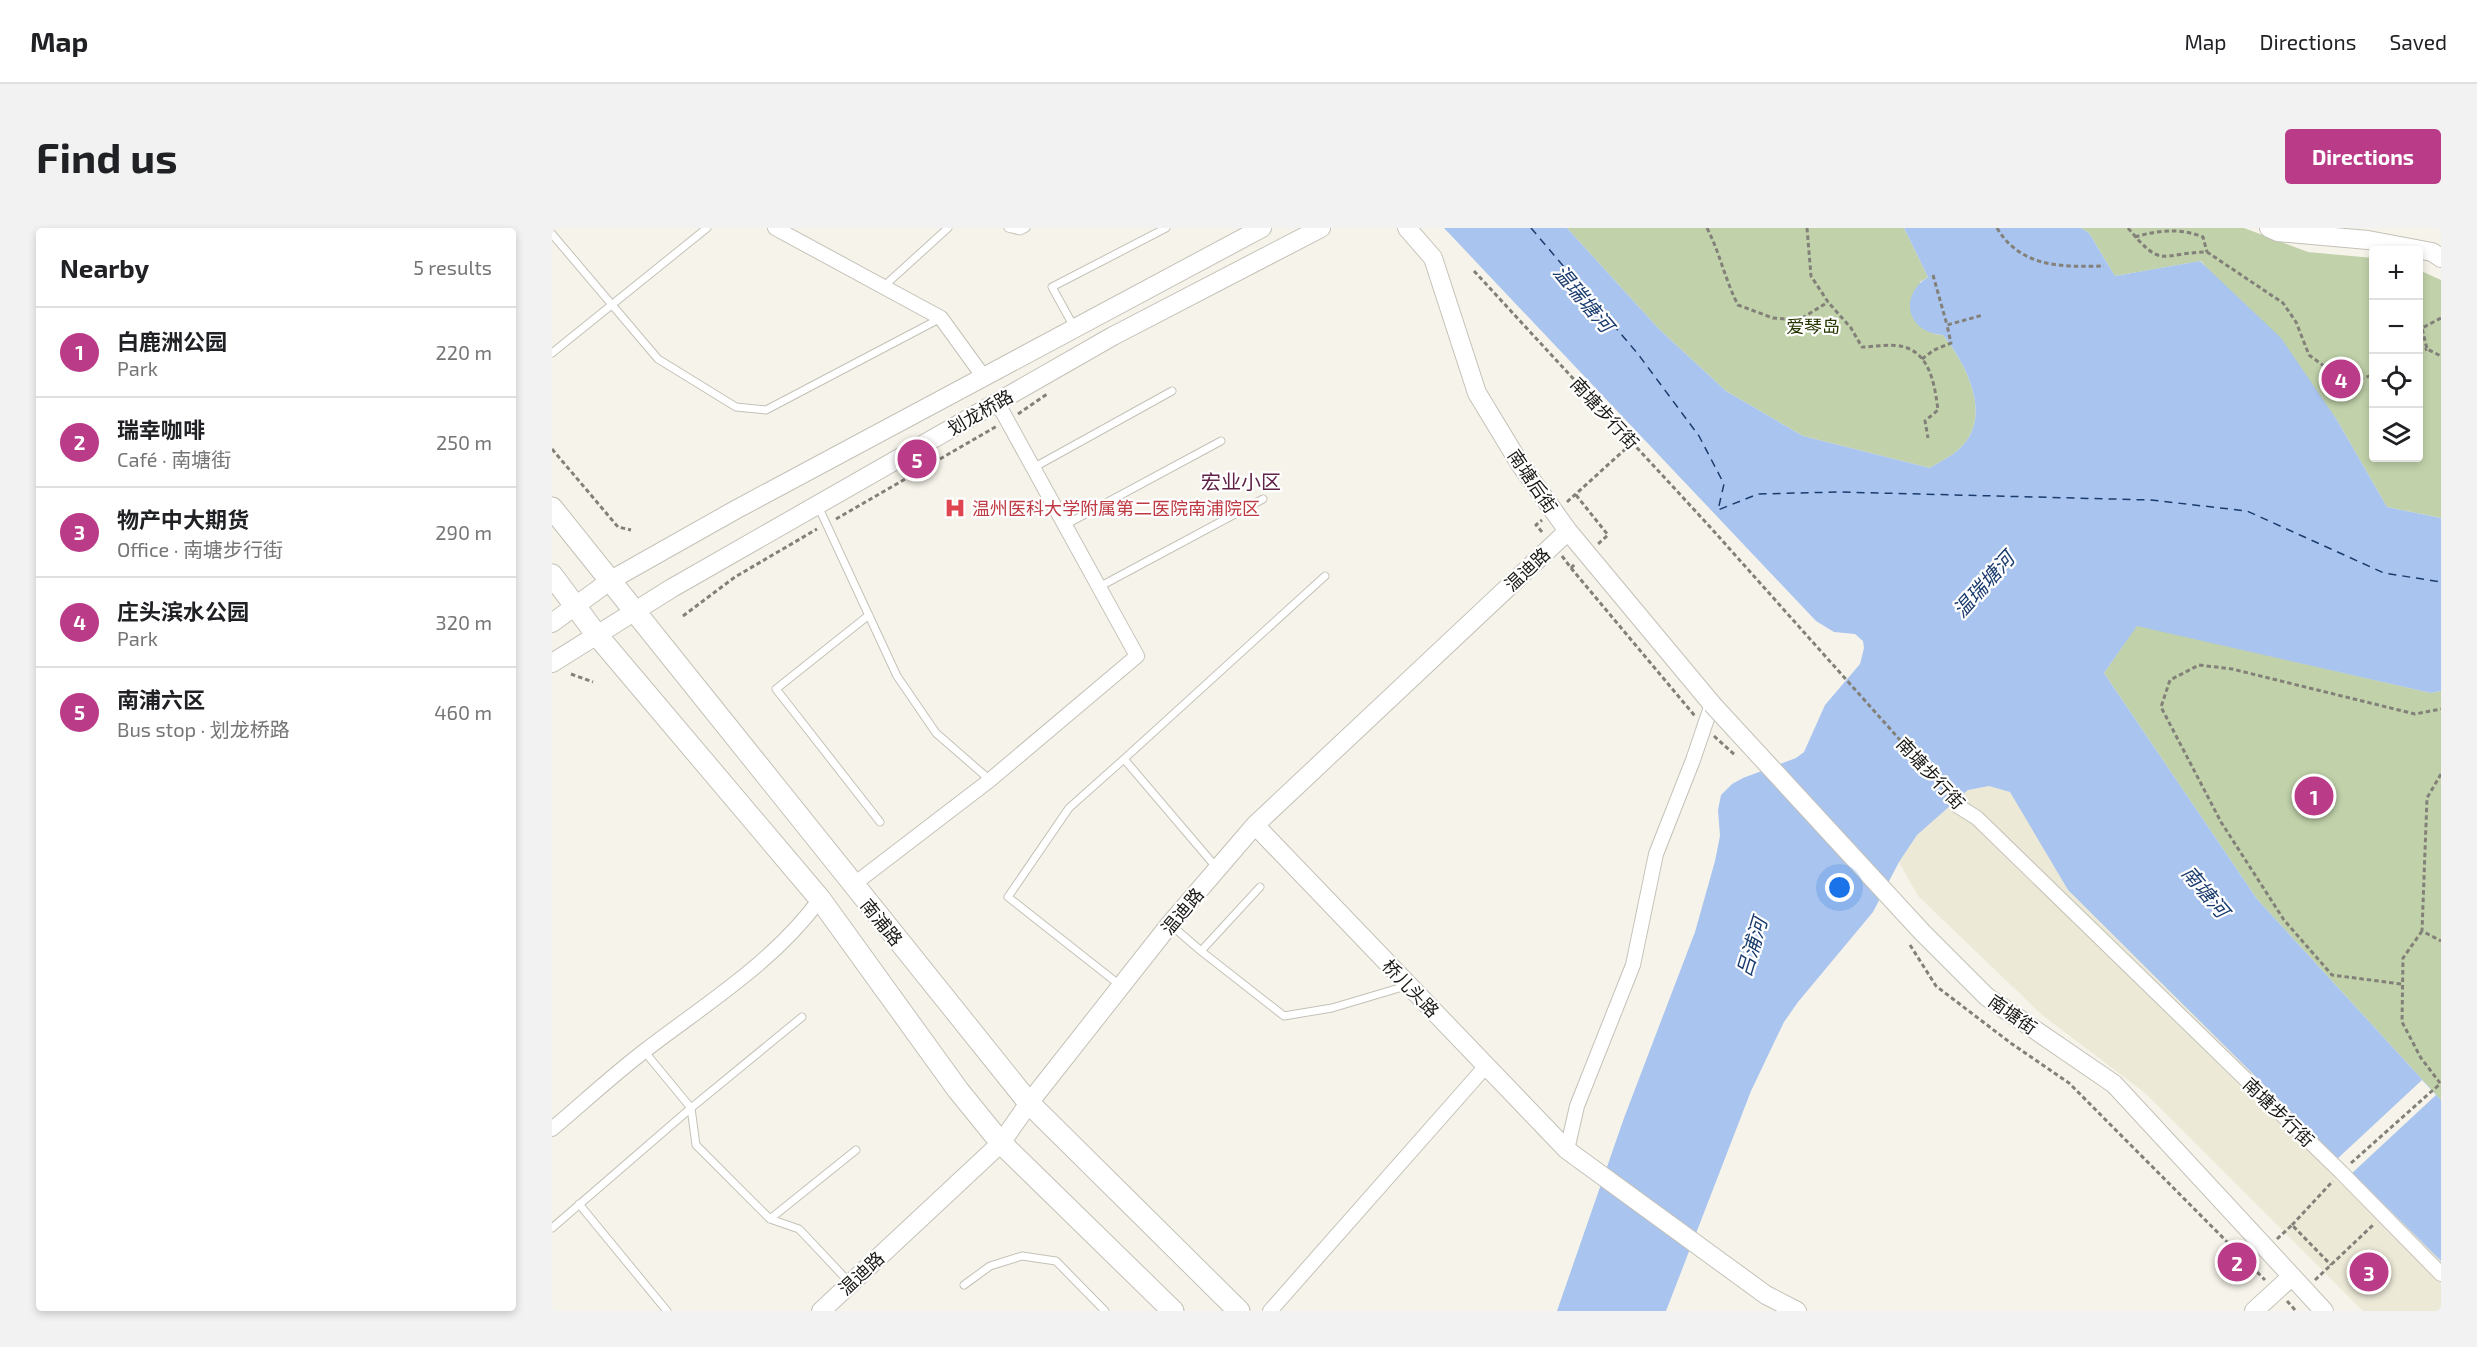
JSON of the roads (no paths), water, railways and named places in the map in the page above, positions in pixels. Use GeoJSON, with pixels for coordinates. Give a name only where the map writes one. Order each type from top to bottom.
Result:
{"type":"FeatureCollection","features":[{"type":"Feature","properties":{"kind":"main road","name":"南浦路"},"geometry":{"type":"LineString","coordinates":[[552,508],[1029,1103],[1239,1311]]}},
{"type":"Feature","properties":{"kind":"main road","name":"南浦路"},"geometry":{"type":"LineString","coordinates":[[552,575],[596,634],[820,899],[958,1090],[1001,1143],[1173,1311]]}},
{"type":"Feature","properties":{"kind":"street"},"geometry":{"type":"LineString","coordinates":[[775,228],[940,318],[983,376]]}},
{"type":"Feature","properties":{"kind":"street","name":"划龙桥路"},"geometry":{"type":"LineString","coordinates":[[552,623],[611,580],[1101,312],[1262,228]]}},
{"type":"Feature","properties":{"kind":"street","name":"划龙桥路"},"geometry":{"type":"LineString","coordinates":[[552,663],[633,611],[1113,336],[1321,228]]}},
{"type":"Feature","properties":{"kind":"street","name":"南塘后街"},"geometry":{"type":"LineString","coordinates":[[1407,228],[1433,258],[1477,393],[1568,531],[1712,704]]}},
{"type":"Feature","properties":{"kind":"street"},"geometry":{"type":"LineString","coordinates":[[2269,228],[2278,232],[2368,240],[2432,252],[2441,258]]}},
{"type":"Feature","properties":{"kind":"street"},"geometry":{"type":"LineString","coordinates":[[853,885],[990,780],[1137,656],[997,402]]}},
{"type":"Feature","properties":{"kind":"street","name":"温迪路"},"geometry":{"type":"LineString","coordinates":[[821,1311],[1001,1143],[1029,1103],[1170,924],[1255,825],[1568,531]]}},
{"type":"Feature","properties":{"kind":"street"},"geometry":{"type":"LineString","coordinates":[[1567,1150],[1577,1106],[1633,966],[1656,854],[1712,704]]}},
{"type":"Feature","properties":{"kind":"street","name":"南塘街"},"geometry":{"type":"LineString","coordinates":[[1712,704],[1920,930],[1987,997],[2114,1084],[2325,1311]]}},
{"type":"Feature","properties":{"kind":"street","name":"南塘步行街"},"geometry":{"type":"LineString","coordinates":[[1958,806],[1977,818],[2341,1172],[2441,1274]]}},
{"type":"Feature","properties":{"kind":"street","name":"桥儿头路"},"geometry":{"type":"LineString","coordinates":[[1255,825],[1567,1150],[1766,1295],[1797,1311]]}},
{"type":"Feature","properties":{"kind":"street"},"geometry":{"type":"LineString","coordinates":[[552,1129],[644,1051],[750,971],[799,928],[820,899]]}},
{"type":"Feature","properties":{"kind":"street"},"geometry":{"type":"LineString","coordinates":[[1270,1311],[1486,1066]]}},
{"type":"Feature","properties":{"kind":"street"},"geometry":{"type":"LineString","coordinates":[[2254,1311],[2291,1277]]}},
{"type":"Feature","properties":{"kind":"lane"},"geometry":{"type":"LineString","coordinates":[[552,353],[707,228]]}},
{"type":"Feature","properties":{"kind":"lane"},"geometry":{"type":"LineString","coordinates":[[882,288],[948,228]]}},
{"type":"Feature","properties":{"kind":"lane"},"geometry":{"type":"LineString","coordinates":[[1008,228],[1020,231],[1026,228]]}},
{"type":"Feature","properties":{"kind":"lane"},"geometry":{"type":"LineString","coordinates":[[1074,327],[1052,287],[1166,228]]}},
{"type":"Feature","properties":{"kind":"lane"},"geometry":{"type":"LineString","coordinates":[[552,234],[658,359],[736,407],[766,410],[940,318]]}},
{"type":"Feature","properties":{"kind":"lane"},"geometry":{"type":"LineString","coordinates":[[1034,468],[1172,391]]}},
{"type":"Feature","properties":{"kind":"lane"},"geometry":{"type":"LineString","coordinates":[[1065,525],[1221,441]]}},
{"type":"Feature","properties":{"kind":"lane"},"geometry":{"type":"LineString","coordinates":[[1099,587],[1263,499]]}},
{"type":"Feature","properties":{"kind":"lane"},"geometry":{"type":"LineString","coordinates":[[817,506],[897,676],[936,733],[990,780]]}},
{"type":"Feature","properties":{"kind":"lane"},"geometry":{"type":"LineString","coordinates":[[1121,986],[1008,897],[1070,808],[1325,576]]}},
{"type":"Feature","properties":{"kind":"lane"},"geometry":{"type":"LineString","coordinates":[[868,615],[776,689],[880,822]]}},
{"type":"Feature","properties":{"kind":"lane"},"geometry":{"type":"LineString","coordinates":[[1124,759],[1218,869]]}},
{"type":"Feature","properties":{"kind":"lane"},"geometry":{"type":"LineString","coordinates":[[1201,951],[1260,887]]}},
{"type":"Feature","properties":{"kind":"lane"},"geometry":{"type":"LineString","coordinates":[[1170,924],[1284,1016],[1332,1008],[1409,985]]}},
{"type":"Feature","properties":{"kind":"lane"},"geometry":{"type":"LineString","coordinates":[[552,1228],[691,1108],[802,1017]]}},
{"type":"Feature","properties":{"kind":"lane"},"geometry":{"type":"LineString","coordinates":[[644,1051],[691,1108],[696,1145],[770,1219],[799,1229],[850,1283]]}},
{"type":"Feature","properties":{"kind":"lane"},"geometry":{"type":"LineString","coordinates":[[770,1219],[856,1150]]}},
{"type":"Feature","properties":{"kind":"lane"},"geometry":{"type":"LineString","coordinates":[[579,1204],[667,1311]]}},
{"type":"Feature","properties":{"kind":"lane"},"geometry":{"type":"LineString","coordinates":[[964,1285],[990,1266],[1022,1256],[1056,1261],[1106,1311]]}},
{"type":"Feature","properties":{"kind":"water"},"geometry":{"type":"Polygon","coordinates":[[[1444,228],[1567,228],[1659,329],[1726,391],[1803,436],[1930,468],[1955,453],[1969,437],[1976,407],[1968,376],[1952,347],[1943,335],[1921,328],[1911,312],[1910,303],[1913,294],[1928,277],[1904,228],[2081,228],[2089,233],[2115,276],[2200,261],[2281,338],[2337,420],[2387,507],[2441,518],[2441,691],[2431,693],[2137,626],[2104,673],[2257,899],[2441,1100],[2441,1261],[2068,890],[2010,792],[1989,786],[1968,790],[1917,835],[1899,862],[1873,912],[1784,1022],[1751,1091],[1666,1311],[1557,1311],[1624,1118],[1695,932],[1720,836],[1718,810],[1721,795],[1732,784],[1743,778],[1796,758],[1804,752],[1825,705],[1860,664],[1864,648],[1863,641],[1855,634],[1834,632],[1816,621],[1444,228]]]}},
{"type":"Feature","properties":{"kind":"place","name":"庄头滨水公园"},"geometry":{"type":"Point","coordinates":[2341,379]}},
{"type":"Feature","properties":{"kind":"place","name":"南浦六区"},"geometry":{"type":"Point","coordinates":[917,459]}},
{"type":"Feature","properties":{"kind":"place","name":"温州医科大学附属第二医院南浦院区"},"geometry":{"type":"Point","coordinates":[955,508]}},
{"type":"Feature","properties":{"kind":"place","name":"白鹿洲公园"},"geometry":{"type":"Point","coordinates":[2314,796]}},
{"type":"Feature","properties":{"kind":"place","name":"瑞幸咖啡"},"geometry":{"type":"Point","coordinates":[2237,1262]}},
{"type":"Feature","properties":{"kind":"place","name":"物产中大期货"},"geometry":{"type":"Point","coordinates":[2369,1272]}},
{"type":"Feature","properties":{"kind":"district","name":"宏业小区"},"geometry":{"type":"Point","coordinates":[1241,481]}},
{"type":"Feature","properties":{"kind":"water label","name":"温瑞塘河"},"geometry":{"type":"Point","coordinates":[1584,298]}},
{"type":"Feature","properties":{"kind":"water label","name":"温瑞塘河"},"geometry":{"type":"Point","coordinates":[1983,584]}},
{"type":"Feature","properties":{"kind":"water label","name":"南塘河"},"geometry":{"type":"Point","coordinates":[2206,891]}},
{"type":"Feature","properties":{"kind":"water label","name":"吕浦河"},"geometry":{"type":"Point","coordinates":[1751,947]}},
{"type":"Feature","properties":{"kind":"park label","name":"爱琴岛"},"geometry":{"type":"Point","coordinates":[1813,326]}}]}
